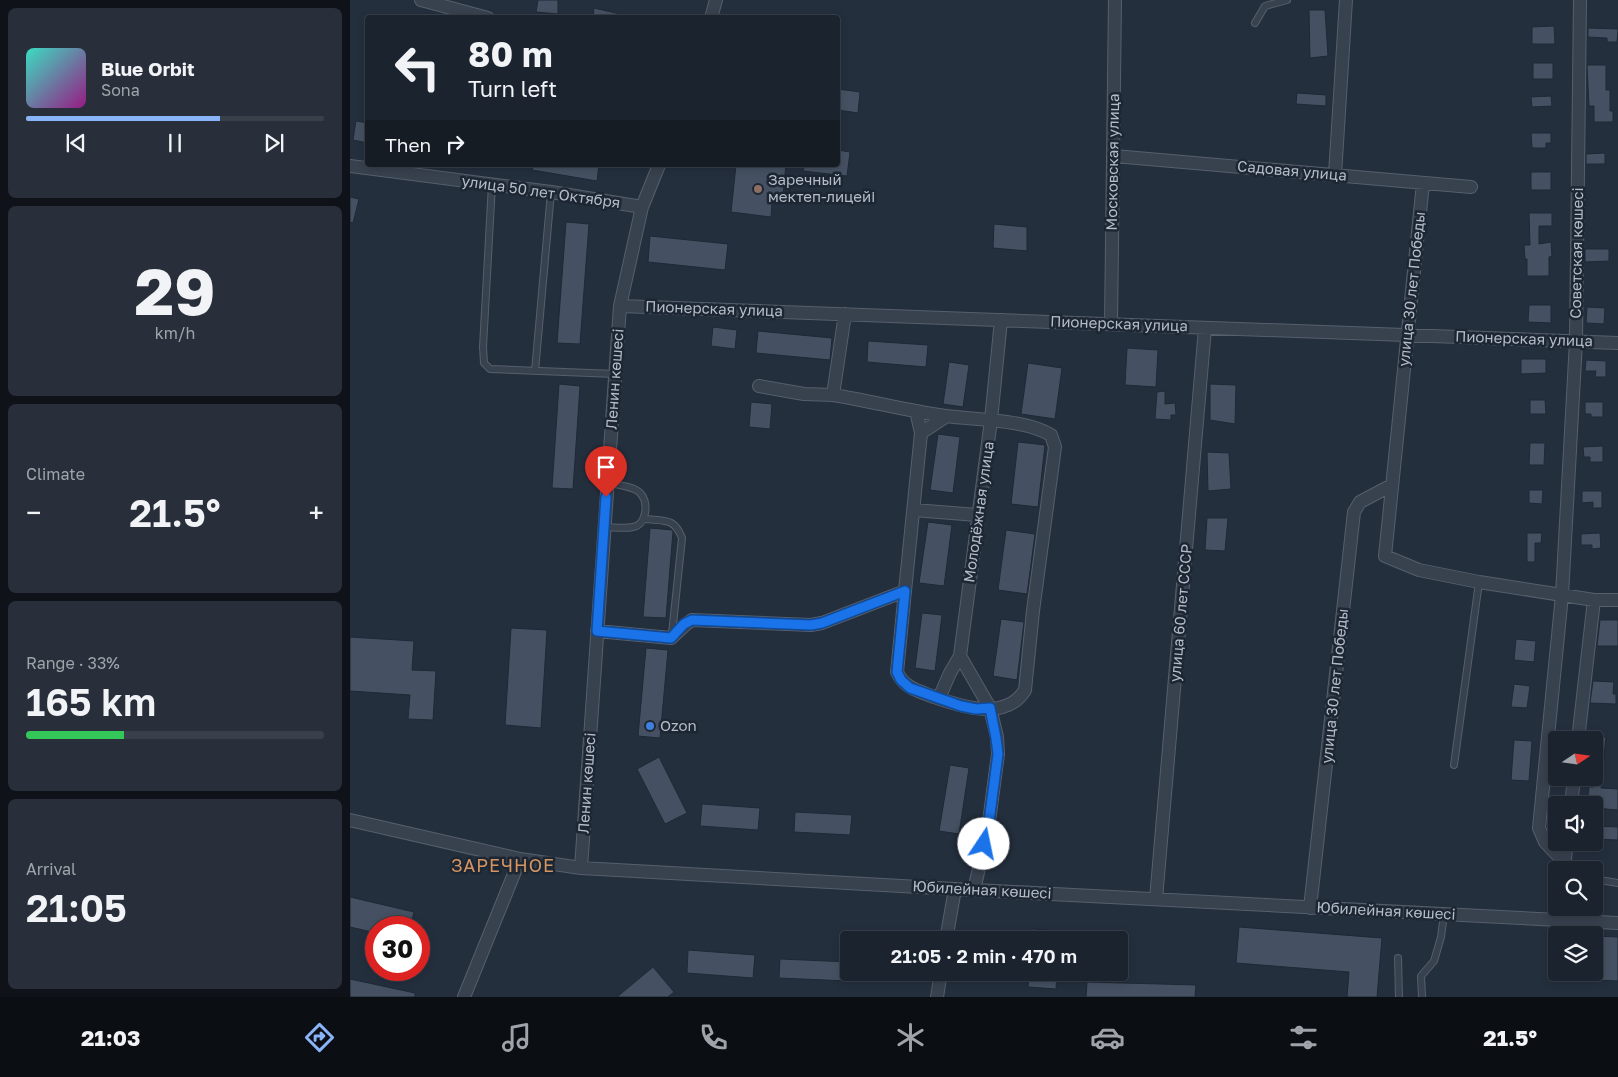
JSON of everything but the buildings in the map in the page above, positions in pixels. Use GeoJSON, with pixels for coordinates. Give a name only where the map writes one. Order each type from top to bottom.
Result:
{"type":"FeatureCollection","features":[{"type":"Feature","properties":{"kind":"street"},"geometry":{"type":"LineString","coordinates":[[421,0],[477,15]]}},
{"type":"Feature","properties":{"kind":"street"},"geometry":{"type":"LineString","coordinates":[[712,15],[716,0]]}},
{"type":"Feature","properties":{"kind":"street","name":"Московская улица"},"geometry":{"type":"LineString","coordinates":[[1112,324],[1116,0]]}},
{"type":"Feature","properties":{"kind":"street"},"geometry":{"type":"LineString","coordinates":[[1335,175],[1346,0]]}},
{"type":"Feature","properties":{"kind":"street","name":"Советская көшесі"},"geometry":{"type":"LineString","coordinates":[[1560,861],[1545,842],[1539,828],[1562,595],[1576,341],[1580,0]]}},
{"type":"Feature","properties":{"kind":"street","name":"Садовая улица"},"geometry":{"type":"LineString","coordinates":[[1114,156],[1471,187]]}},
{"type":"Feature","properties":{"kind":"street","name":"улица 50 лет Октября"},"geometry":{"type":"LineString","coordinates":[[350,166],[551,192],[642,207]]}},
{"type":"Feature","properties":{"kind":"street","name":"Ленин көшесі"},"geometry":{"type":"LineString","coordinates":[[581,868],[620,306],[642,207],[658,167]]}},
{"type":"Feature","properties":{"kind":"street","name":"улица 30 лет Победы"},"geometry":{"type":"LineString","coordinates":[[1423,183],[1385,556],[1419,570],[1479,582]]}},
{"type":"Feature","properties":{"kind":"street","name":"Пионерская улица"},"geometry":{"type":"LineString","coordinates":[[620,306],[1618,343]]}},
{"type":"Feature","properties":{"kind":"street"},"geometry":{"type":"LineString","coordinates":[[833,395],[845,314]]}},
{"type":"Feature","properties":{"kind":"street","name":"Молодёжная улица"},"geometry":{"type":"LineString","coordinates":[[939,698],[960,656],[977,515],[991,420],[1001,320]]}},
{"type":"Feature","properties":{"kind":"street","name":"улица 60 лет СССР"},"geometry":{"type":"LineString","coordinates":[[1156,899],[1205,328]]}},
{"type":"Feature","properties":{"kind":"street"},"geometry":{"type":"LineString","coordinates":[[759,386],[804,394],[833,395],[947,416],[991,420],[1041,429],[1051,435],[1054,447],[1025,690],[1020,698],[1010,704],[976,709],[961,706],[910,688],[901,680],[897,672],[921,434],[916,411]]}},
{"type":"Feature","properties":{"kind":"street"},"geometry":{"type":"LineString","coordinates":[[921,434],[947,416]]}},
{"type":"Feature","properties":{"kind":"street","name":"улица 30 лет Победы"},"geometry":{"type":"LineString","coordinates":[[1310,908],[1354,512],[1360,502],[1392,485]]}},
{"type":"Feature","properties":{"kind":"street"},"geometry":{"type":"LineString","coordinates":[[914,510],[977,515]]}},
{"type":"Feature","properties":{"kind":"street"},"geometry":{"type":"LineString","coordinates":[[1479,582],[1594,600],[1618,600]]}},
{"type":"Feature","properties":{"kind":"street"},"geometry":{"type":"LineString","coordinates":[[597,631],[671,638],[684,624],[692,620],[811,625],[822,623],[905,591]]}},
{"type":"Feature","properties":{"kind":"street"},"geometry":{"type":"LineString","coordinates":[[1579,731],[1594,600]]}},
{"type":"Feature","properties":{"kind":"street"},"geometry":{"type":"LineString","coordinates":[[960,656],[990,708],[998,754],[988,829],[974,890]]}},
{"type":"Feature","properties":{"kind":"street","name":"Юбилейная көшесі"},"geometry":{"type":"LineString","coordinates":[[350,820],[520,859],[581,868],[1310,908],[1444,914],[1548,914]]}},
{"type":"Feature","properties":{"kind":"street"},"geometry":{"type":"LineString","coordinates":[[464,997],[520,859]]}},
{"type":"Feature","properties":{"kind":"street"},"geometry":{"type":"LineString","coordinates":[[948,931],[955,889]]}},
{"type":"Feature","properties":{"kind":"street","name":"Юбилейная көшесі"},"geometry":{"type":"LineString","coordinates":[[1571,916],[1618,923]]}},
{"type":"Feature","properties":{"kind":"street"},"geometry":{"type":"LineString","coordinates":[[937,997],[940,981]]}},
{"type":"Feature","properties":{"kind":"lane"},"geometry":{"type":"LineString","coordinates":[[1255,23],[1265,6],[1287,0]]}},
{"type":"Feature","properties":{"kind":"lane"},"geometry":{"type":"LineString","coordinates":[[492,184],[483,347],[484,363],[490,369],[615,374]]}},
{"type":"Feature","properties":{"kind":"lane"},"geometry":{"type":"LineString","coordinates":[[535,371],[551,192]]}},
{"type":"Feature","properties":{"kind":"lane"},"geometry":{"type":"LineString","coordinates":[[608,483],[641,494],[645,504],[644,519]]}},
{"type":"Feature","properties":{"kind":"lane"},"geometry":{"type":"LineString","coordinates":[[605,527],[633,527],[644,519],[673,523],[678,529],[682,538],[675,622],[671,638]]}},
{"type":"Feature","properties":{"kind":"lane"},"geometry":{"type":"LineString","coordinates":[[1454,765],[1479,582]]}},
{"type":"Feature","properties":{"kind":"lane"},"geometry":{"type":"LineString","coordinates":[[1603,880],[1618,883]]}},
{"type":"Feature","properties":{"kind":"lane"},"geometry":{"type":"LineString","coordinates":[[1422,997],[1421,976],[1434,961],[1441,936],[1444,914]]}},
{"type":"Feature","properties":{"kind":"lane"},"geometry":{"type":"LineString","coordinates":[[1398,958],[1399,997]]}},
{"type":"Feature","properties":{"kind":"place","name":"Заречный мектеп-лицейі"},"geometry":{"type":"Point","coordinates":[758,189]}},
{"type":"Feature","properties":{"kind":"place","name":"Ozon"},"geometry":{"type":"Point","coordinates":[650,726]}},
{"type":"Feature","properties":{"kind":"district","name":"ЗАРЕЧНОЕ"},"geometry":{"type":"Point","coordinates":[503,866]}},
{"type":"Feature","properties":{"kind":"route"},"geometry":{"type":"LineString","coordinates":[[606,497],[597,631],[671,638],[684,624],[692,620],[811,625],[822,623],[905,591],[897,672],[901,680],[910,688],[961,706],[976,709],[990,708],[998,754],[988,829],[984,844]]}}]}
